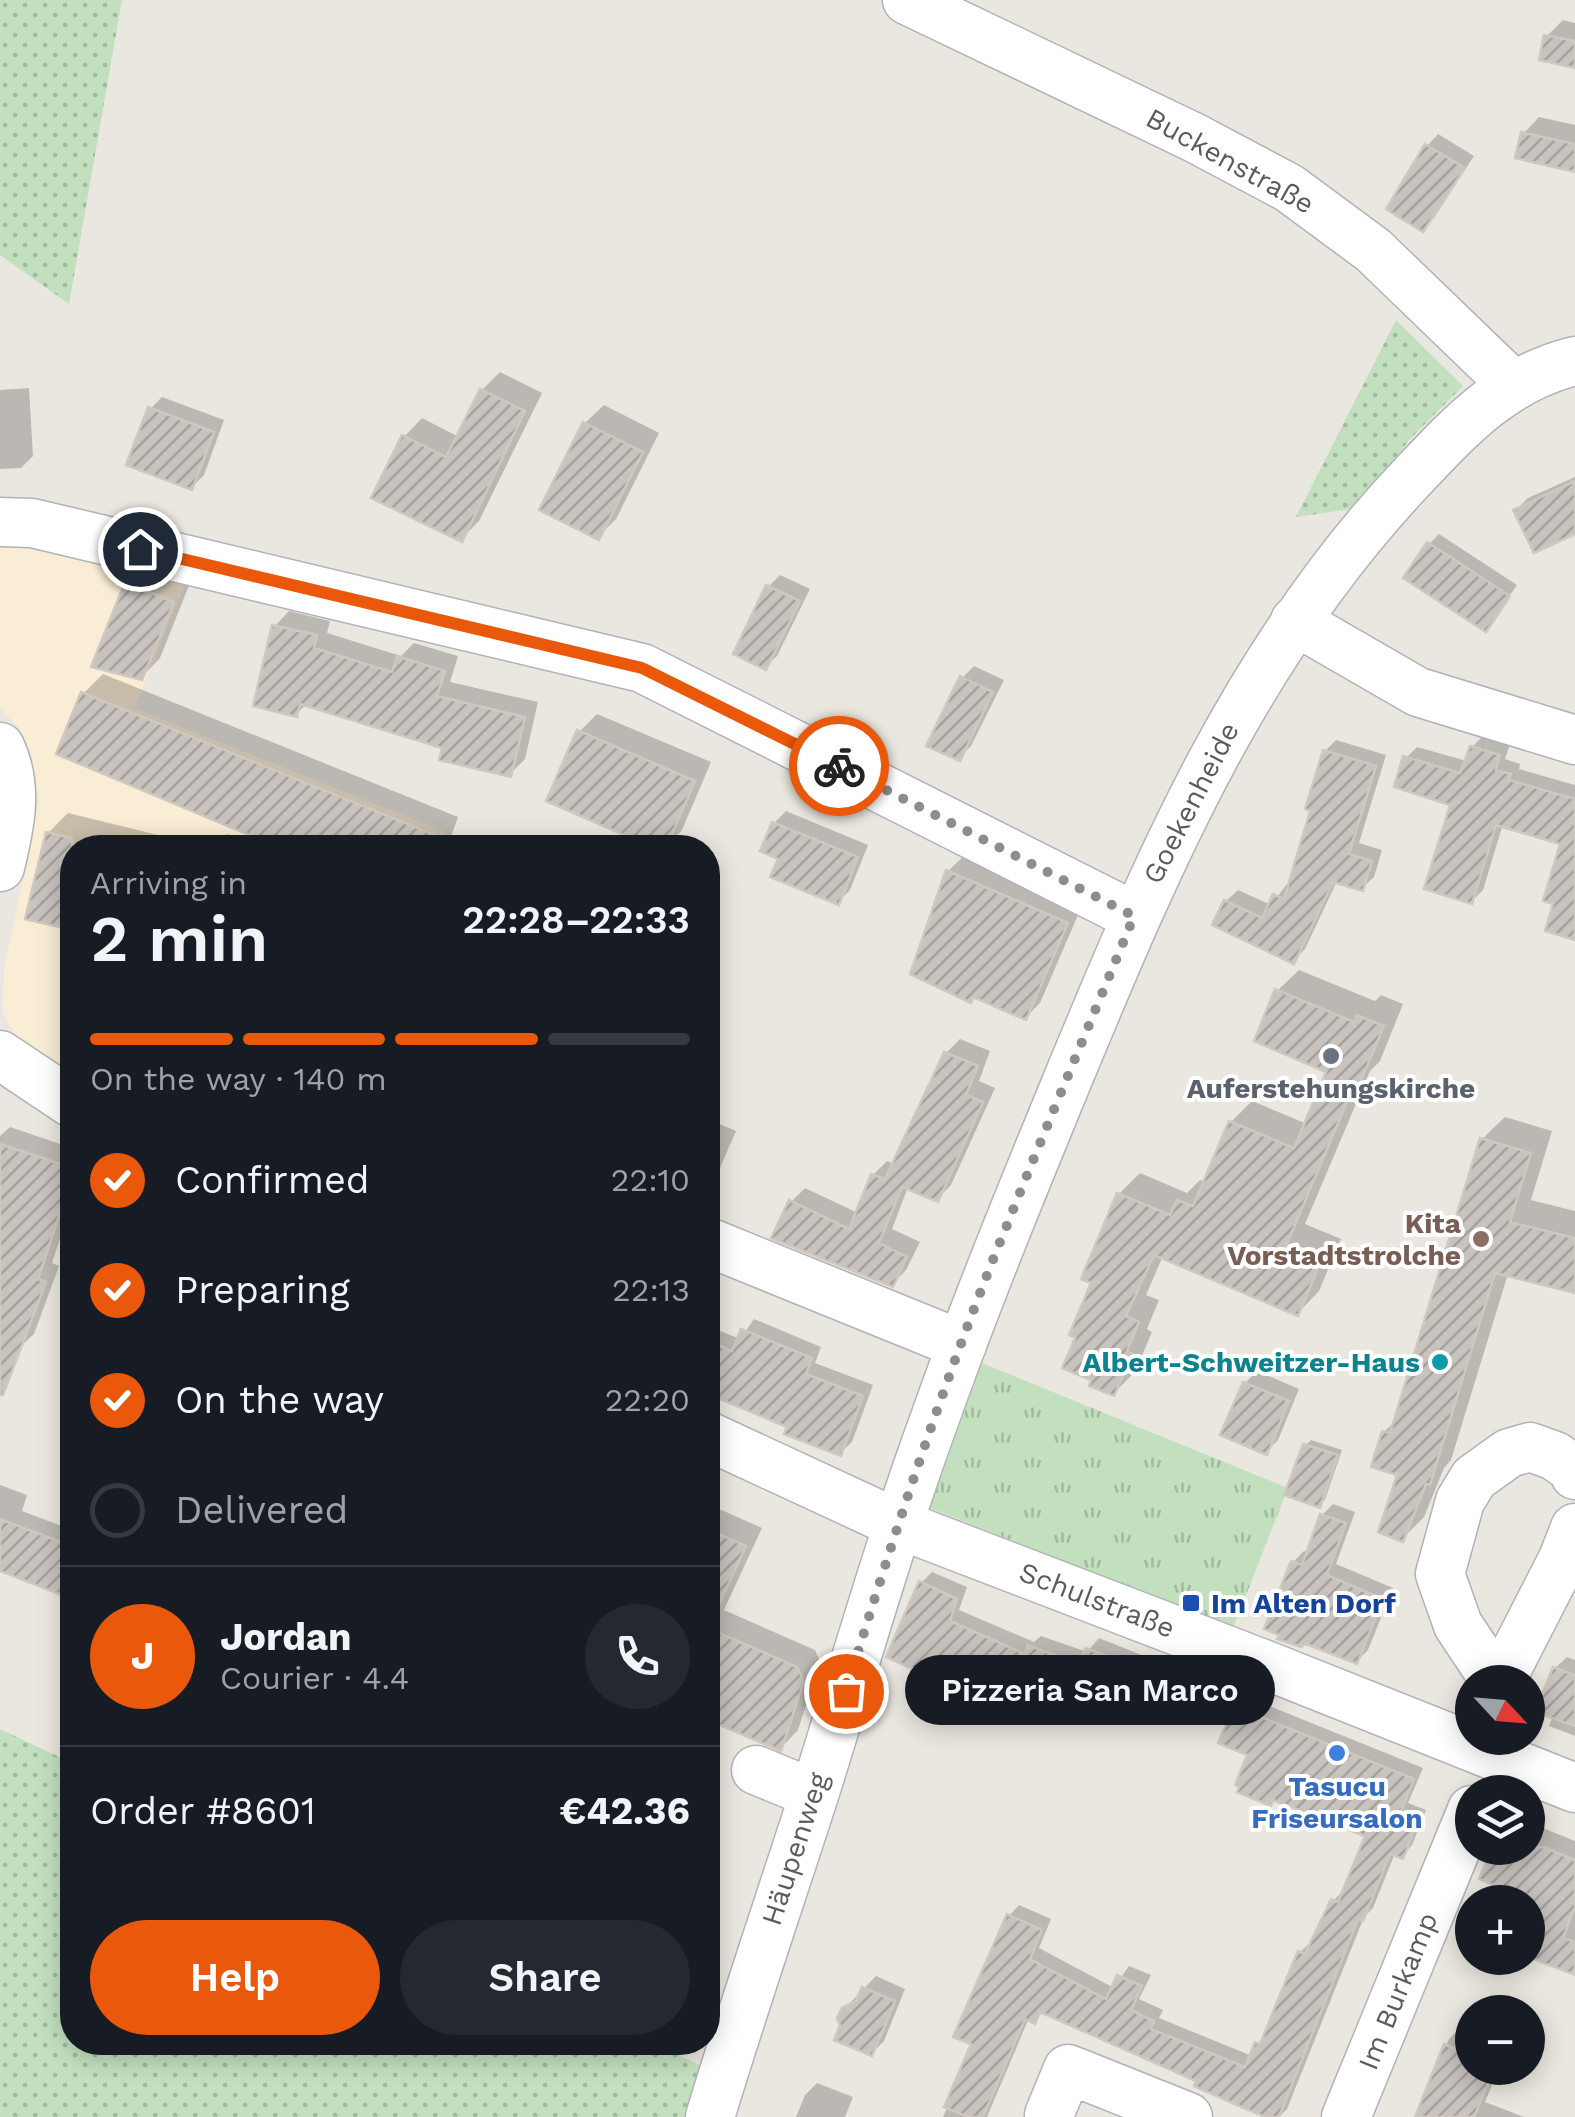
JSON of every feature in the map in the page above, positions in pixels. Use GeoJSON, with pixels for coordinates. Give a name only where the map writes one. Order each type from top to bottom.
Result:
{"type":"FeatureCollection","features":[{"type":"Feature","properties":{"kind":"street","name":"Buckenstraße"},"geometry":{"type":"LineString","coordinates":[[907,0],[1195,138],[1289,188],[1372,250],[1512,384]]}},
{"type":"Feature","properties":{"kind":"street","name":"Goekenheide"},"geometry":{"type":"LineString","coordinates":[[898,1524],[1006,1227],[1134,916],[1208,764],[1251,688],[1295,621],[1380,510],[1447,440],[1512,384],[1575,360]]}},
{"type":"Feature","properties":{"kind":"street"},"geometry":{"type":"LineString","coordinates":[[0,522],[32,523],[642,668],[1134,916]]}},
{"type":"Feature","properties":{"kind":"street"},"geometry":{"type":"LineString","coordinates":[[1295,621],[1418,692],[1575,740]]}},
{"type":"Feature","properties":{"kind":"street"},"geometry":{"type":"LineString","coordinates":[[0,747],[10,768],[12,802],[0,866]]}},
{"type":"Feature","properties":{"kind":"street"},"geometry":{"type":"LineString","coordinates":[[0,1054],[60,1095]]}},
{"type":"Feature","properties":{"kind":"street"},"geometry":{"type":"LineString","coordinates":[[720,1247],[962,1345]]}},
{"type":"Feature","properties":{"kind":"street"},"geometry":{"type":"LineString","coordinates":[[720,1442],[898,1524]]}},
{"type":"Feature","properties":{"kind":"street"},"geometry":{"type":"LineString","coordinates":[[1486,1665],[1458,1625],[1440,1574],[1460,1502],[1474,1478],[1509,1453],[1530,1447],[1555,1456],[1575,1475]]}},
{"type":"Feature","properties":{"kind":"street","name":"Schulstraße"},"geometry":{"type":"LineString","coordinates":[[898,1524],[1478,1758],[1575,1788]]}},
{"type":"Feature","properties":{"kind":"street","name":"Häupenweg"},"geometry":{"type":"LineString","coordinates":[[722,2023],[814,1794],[898,1524]]}},
{"type":"Feature","properties":{"kind":"street"},"geometry":{"type":"LineString","coordinates":[[1507,1665],[1564,1560],[1575,1528]]}},
{"type":"Feature","properties":{"kind":"street"},"geometry":{"type":"LineString","coordinates":[[756,1770],[814,1794]]}},
{"type":"Feature","properties":{"kind":"street","name":"Im Burkamp"},"geometry":{"type":"LineString","coordinates":[[1346,2117],[1455,1851]]}},
{"type":"Feature","properties":{"kind":"street","name":"Häupenweg"},"geometry":{"type":"LineString","coordinates":[[710,2117],[718,2055]]}},
{"type":"Feature","properties":{"kind":"street"},"geometry":{"type":"LineString","coordinates":[[1048,2115],[1068,2068],[1188,2117]]}},
{"type":"Feature","properties":{"kind":"shaded area"},"geometry":{"type":"Polygon","coordinates":[[[21,541],[186,582],[134,708],[446,832],[445,835],[60,835],[60,1069],[19,1043],[3,1012],[4,971],[39,800],[20,730],[0,707],[0,542],[21,541]]]}},
{"type":"Feature","properties":{"kind":"green space"},"geometry":{"type":"Polygon","coordinates":[[[0,0],[122,0],[69,304],[0,255],[0,0]]]}},
{"type":"Feature","properties":{"kind":"green space"},"geometry":{"type":"Polygon","coordinates":[[[1396,320],[1463,386],[1409,440],[1357,508],[1296,517],[1396,320]]]}},
{"type":"Feature","properties":{"kind":"green space"},"geometry":{"type":"Polygon","coordinates":[[[982,1363],[1288,1488],[1233,1628],[930,1508],[982,1363]]]}},
{"type":"Feature","properties":{"kind":"green space"},"geometry":{"type":"Polygon","coordinates":[[[0,1729],[60,1757],[60,2055],[678,2055],[729,2079],[717,2117],[0,2117],[0,1729]]]}},
{"type":"Feature","properties":{"kind":"building"},"geometry":{"type":"Polygon","coordinates":[[[1544,35],[1575,41],[1575,68],[1539,60],[1544,35]]]}},
{"type":"Feature","properties":{"kind":"building"},"geometry":{"type":"Polygon","coordinates":[[[1521,132],[1575,144],[1575,172],[1515,158],[1521,132]]]}},
{"type":"Feature","properties":{"kind":"building"},"geometry":{"type":"Polygon","coordinates":[[[1425,144],[1465,168],[1423,232],[1386,209],[1425,144]]]}},
{"type":"Feature","properties":{"kind":"building"},"geometry":{"type":"Polygon","coordinates":[[[480,389],[525,411],[462,542],[371,498],[402,435],[446,457],[480,389]]]}},
{"type":"Feature","properties":{"kind":"building"},"geometry":{"type":"Polygon","coordinates":[[[148,407],[214,432],[192,490],[126,465],[148,407]]]}},
{"type":"Feature","properties":{"kind":"building"},"geometry":{"type":"Polygon","coordinates":[[[583,422],[643,452],[599,540],[539,510],[583,422]]]}},
{"type":"Feature","properties":{"kind":"building"},"geometry":{"type":"Polygon","coordinates":[[[1575,481],[1575,534],[1534,553],[1513,510],[1575,481]]]}},
{"type":"Feature","properties":{"kind":"building"},"geometry":{"type":"Polygon","coordinates":[[[1427,542],[1510,596],[1486,632],[1403,578],[1427,542]]]}},
{"type":"Feature","properties":{"kind":"building"},"geometry":{"type":"Polygon","coordinates":[[[125,582],[174,602],[142,680],[91,667],[125,582]]]}},
{"type":"Feature","properties":{"kind":"building"},"geometry":{"type":"Polygon","coordinates":[[[766,585],[800,601],[766,670],[733,654],[766,585]]]}},
{"type":"Feature","properties":{"kind":"building"},"geometry":{"type":"Polygon","coordinates":[[[272,625],[317,635],[314,648],[392,672],[397,656],[445,671],[437,696],[525,717],[511,777],[439,760],[442,748],[300,704],[297,717],[253,706],[272,625]]]}},
{"type":"Feature","properties":{"kind":"building"},"geometry":{"type":"Polygon","coordinates":[[[960,676],[993,692],[960,761],[926,746],[960,676]]]}},
{"type":"Feature","properties":{"kind":"building"},"geometry":{"type":"Polygon","coordinates":[[[81,692],[435,835],[249,835],[56,754],[81,692]]]}},
{"type":"Feature","properties":{"kind":"building"},"geometry":{"type":"Polygon","coordinates":[[[577,730],[695,781],[672,835],[624,835],[546,801],[577,730]]]}},
{"type":"Feature","properties":{"kind":"building"},"geometry":{"type":"Polygon","coordinates":[[[1470,746],[1500,755],[1496,770],[1511,774],[1509,780],[1575,799],[1575,940],[1545,931],[1553,904],[1543,901],[1560,844],[1496,825],[1472,904],[1424,889],[1450,805],[1394,787],[1403,756],[1460,773],[1470,746]]]}},
{"type":"Feature","properties":{"kind":"building"},"geometry":{"type":"Polygon","coordinates":[[[1323,750],[1376,766],[1349,854],[1372,861],[1363,891],[1333,882],[1294,964],[1212,925],[1224,900],[1262,918],[1273,894],[1284,899],[1323,750]]]}},
{"type":"Feature","properties":{"kind":"building"},"geometry":{"type":"Polygon","coordinates":[[[772,822],[858,857],[839,905],[770,877],[778,859],[760,851],[772,822]]]}},
{"type":"Feature","properties":{"kind":"building"},"geometry":{"type":"Polygon","coordinates":[[[46,832],[60,835],[60,927],[25,919],[46,832]]]}},
{"type":"Feature","properties":{"kind":"building"},"geometry":{"type":"Polygon","coordinates":[[[946,870],[1068,923],[1026,1020],[973,997],[971,1003],[910,974],[946,870]]]}},
{"type":"Feature","properties":{"kind":"building"},"geometry":{"type":"Polygon","coordinates":[[[1275,989],[1354,1022],[1357,1015],[1384,1026],[1359,1085],[1355,1083],[1286,1246],[1321,1261],[1298,1316],[1154,1255],[1126,1316],[1139,1322],[1127,1351],[1133,1354],[1114,1396],[1089,1386],[1091,1380],[1062,1368],[1075,1338],[1069,1335],[1091,1283],[1081,1279],[1117,1193],[1170,1215],[1177,1200],[1193,1206],[1229,1121],[1294,1148],[1326,1072],[1254,1041],[1275,989]]]}},
{"type":"Feature","properties":{"kind":"building"},"geometry":{"type":"Polygon","coordinates":[[[944,1052],[978,1066],[966,1095],[983,1102],[938,1202],[902,1187],[879,1243],[907,1257],[893,1287],[771,1238],[789,1200],[849,1229],[871,1174],[885,1179],[944,1052]]]}},
{"type":"Feature","properties":{"kind":"building","name":"Albert-Schweitzer-Haus"},"geometry":{"type":"Polygon","coordinates":[[[1480,1138],[1531,1153],[1510,1222],[1575,1238],[1575,1293],[1495,1273],[1430,1485],[1426,1484],[1403,1542],[1378,1532],[1397,1475],[1371,1467],[1382,1431],[1390,1433],[1480,1138]]]}},
{"type":"Feature","properties":{"kind":"building"},"geometry":{"type":"Polygon","coordinates":[[[0,1144],[60,1164],[60,1213],[38,1279],[46,1282],[0,1395],[0,1144]]]}},
{"type":"Feature","properties":{"kind":"building"},"geometry":{"type":"Polygon","coordinates":[[[741,1329],[812,1358],[806,1374],[863,1396],[841,1456],[784,1434],[787,1427],[720,1399],[720,1346],[732,1351],[741,1329]]]}},
{"type":"Feature","properties":{"kind":"building"},"geometry":{"type":"Polygon","coordinates":[[[1243,1382],[1289,1401],[1267,1455],[1220,1435],[1243,1382]]]}},
{"type":"Feature","properties":{"kind":"building"},"geometry":{"type":"Polygon","coordinates":[[[1303,1444],[1338,1455],[1320,1508],[1284,1495],[1303,1444]]]}},
{"type":"Feature","properties":{"kind":"building"},"geometry":{"type":"Polygon","coordinates":[[[1320,1514],[1346,1523],[1327,1575],[1383,1599],[1357,1664],[1306,1644],[1301,1647],[1277,1639],[1279,1635],[1264,1629],[1291,1561],[1302,1565],[1320,1514]]]}},
{"type":"Feature","properties":{"kind":"building"},"geometry":{"type":"Polygon","coordinates":[[[0,1519],[60,1542],[60,1594],[0,1571],[0,1519]]]}},
{"type":"Feature","properties":{"kind":"building"},"geometry":{"type":"Polygon","coordinates":[[[720,1534],[746,1546],[720,1602],[720,1534]]]}},
{"type":"Feature","properties":{"kind":"building"},"geometry":{"type":"Polygon","coordinates":[[[919,1581],[957,1599],[950,1621],[1025,1654],[1028,1645],[1079,1664],[1086,1648],[1155,1675],[1143,1707],[1099,1690],[1093,1704],[1083,1701],[1078,1712],[1032,1694],[1025,1711],[968,1697],[966,1702],[936,1690],[940,1681],[886,1657],[919,1581]]]}},
{"type":"Feature","properties":{"kind":"building"},"geometry":{"type":"Polygon","coordinates":[[[720,1633],[797,1667],[804,1681],[781,1751],[720,1725],[720,1633]]]}},
{"type":"Feature","properties":{"kind":"building"},"geometry":{"type":"Polygon","coordinates":[[[1553,1667],[1575,1675],[1575,1726],[1545,1716],[1545,1687],[1553,1667]]]}},
{"type":"Feature","properties":{"kind":"building"},"geometry":{"type":"Polygon","coordinates":[[[1234,1706],[1414,1779],[1400,1814],[1418,1821],[1403,1859],[1390,1854],[1363,1921],[1358,1919],[1279,2117],[1265,2117],[1230,2102],[1194,2086],[1196,2081],[1040,2012],[1035,2024],[1025,2019],[983,2117],[968,2117],[944,2107],[971,2044],[953,2037],[1007,1914],[1042,1930],[1030,1959],[1106,1999],[1117,1975],[1142,1986],[1131,2010],[1154,2021],[1151,2029],[1245,2067],[1255,2042],[1260,2044],[1298,1951],[1305,1954],[1331,1899],[1338,1902],[1365,1836],[1273,1800],[1271,1806],[1237,1792],[1239,1787],[1235,1785],[1247,1755],[1218,1743],[1234,1706]]]}},
{"type":"Feature","properties":{"kind":"building"},"geometry":{"type":"Polygon","coordinates":[[[1545,1848],[1575,1860],[1575,1907],[1563,1938],[1575,1942],[1575,1975],[1545,1964],[1545,1885],[1493,1885],[1479,1879],[1485,1865],[1545,1865],[1545,1848]]]}},
{"type":"Feature","properties":{"kind":"building"},"geometry":{"type":"Polygon","coordinates":[[[862,1987],[895,2001],[872,2056],[834,2040],[842,2008],[856,2001],[862,1987]]]}},
{"type":"Feature","properties":{"kind":"building"},"geometry":{"type":"Polygon","coordinates":[[[1444,2044],[1455,2049],[1455,2085],[1488,2085],[1474,2117],[1415,2117],[1444,2044]]]}},
{"type":"Feature","properties":{"kind":"way so far"},"geometry":{"type":"LineString","coordinates":[[839,766],[1134,916],[1006,1227],[952,1370],[846,1691]]}},
{"type":"Feature","properties":{"kind":"place","name":"Auferstehungskirche"},"geometry":{"type":"Point","coordinates":[1331,1056]}},
{"type":"Feature","properties":{"kind":"place","name":"Kita Vorstadtstrolche"},"geometry":{"type":"Point","coordinates":[1481,1239]}},
{"type":"Feature","properties":{"kind":"place","name":"Albert-Schweitzer-Haus"},"geometry":{"type":"Point","coordinates":[1440,1362]}},
{"type":"Feature","properties":{"kind":"place","name":"Im Alten Dorf"},"geometry":{"type":"Point","coordinates":[1191,1603]}},
{"type":"Feature","properties":{"kind":"place","name":"Pizzeria San Marco"},"geometry":{"type":"Point","coordinates":[846,1691]}},
{"type":"Feature","properties":{"kind":"place","name":"Tasucu Friseursalon"},"geometry":{"type":"Point","coordinates":[1337,1753]}},
{"type":"Feature","properties":{"kind":"route"},"geometry":{"type":"LineString","coordinates":[[140,549],[642,668],[839,766]]}}]}
